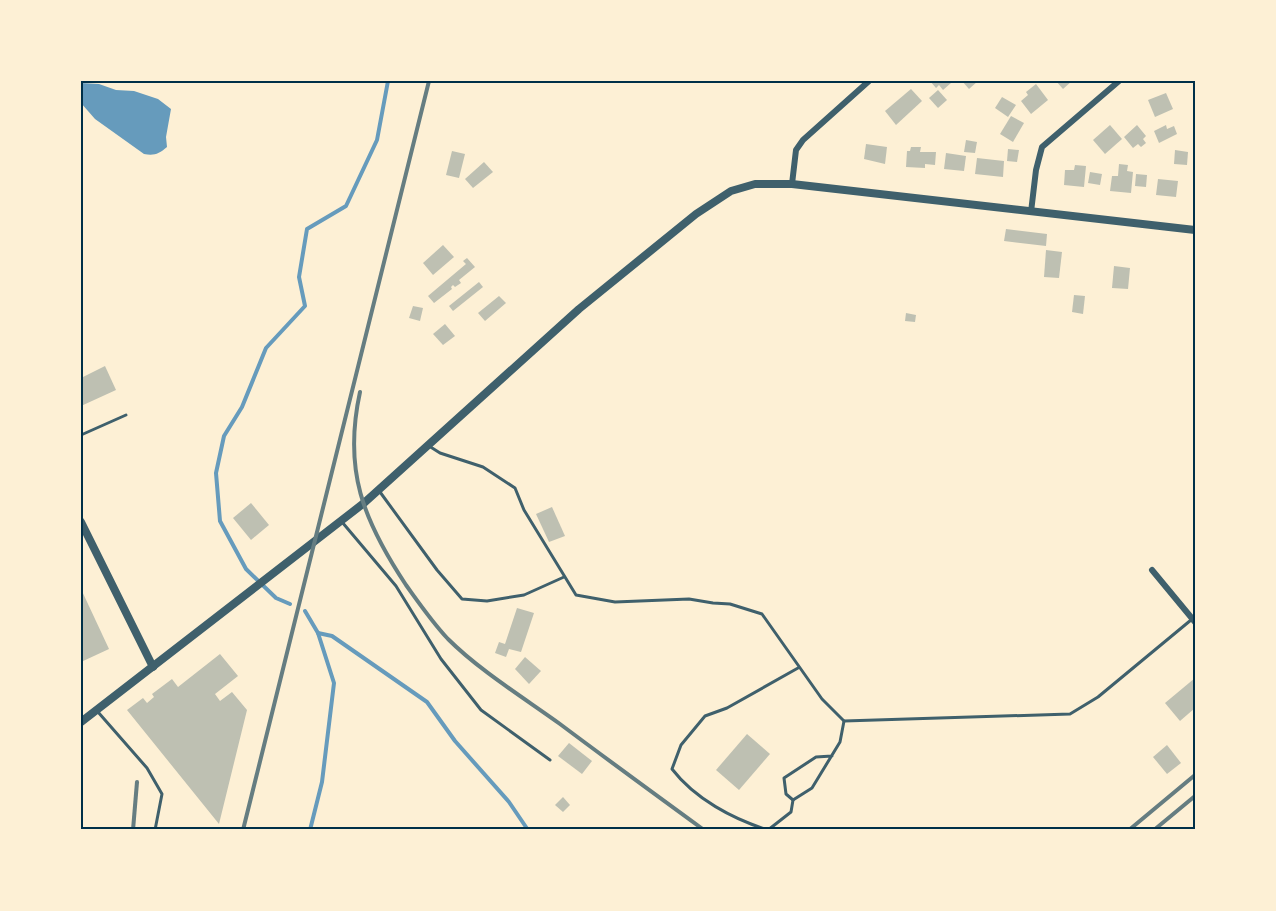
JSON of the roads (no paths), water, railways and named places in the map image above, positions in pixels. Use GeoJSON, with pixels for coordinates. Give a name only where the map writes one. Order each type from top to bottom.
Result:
{"type":"FeatureCollection","features":[{"type":"Feature","properties":{"kind":"street"},"geometry":{"type":"LineString","coordinates":[[792,184],[796,150],[803,140],[869,81]]}},
{"type":"Feature","properties":{"kind":"street"},"geometry":{"type":"LineString","coordinates":[[1031,212],[1037,164],[1042,147],[1119,81]]}},
{"type":"Feature","properties":{"kind":"street"},"geometry":{"type":"LineString","coordinates":[[81,722],[341,520],[579,309],[696,214],[731,191],[755,184],[792,184],[1195,230]]}},
{"type":"Feature","properties":{"kind":"street"},"geometry":{"type":"LineString","coordinates":[[81,522],[153,667]]}},
{"type":"Feature","properties":{"kind":"street"},"geometry":{"type":"LineString","coordinates":[[1152,570],[1194,620]]}},
{"type":"Feature","properties":{"kind":"lane"},"geometry":{"type":"LineString","coordinates":[[81,435],[126,415]]}},
{"type":"Feature","properties":{"kind":"lane"},"geometry":{"type":"LineString","coordinates":[[428,445],[440,453],[483,467],[515,488],[524,510],[576,595],[615,602],[689,599],[730,604],[762,614],[798,668],[822,699],[844,721],[1070,714],[1098,697],[1194,620]]}},
{"type":"Feature","properties":{"kind":"lane"},"geometry":{"type":"LineString","coordinates":[[378,489],[437,570],[462,599],[487,601],[524,595],[564,577]]}},
{"type":"Feature","properties":{"kind":"lane"},"geometry":{"type":"LineString","coordinates":[[341,520],[396,586],[441,659],[480,710],[550,760]]}},
{"type":"Feature","properties":{"kind":"lane"},"geometry":{"type":"LineString","coordinates":[[798,668],[727,708],[705,716],[681,745],[672,770],[685,786],[742,822],[768,830],[791,812],[793,800],[812,788],[840,742],[844,721]]}},
{"type":"Feature","properties":{"kind":"lane"},"geometry":{"type":"LineString","coordinates":[[97,710],[147,768],[162,794],[155,830]]}},
{"type":"Feature","properties":{"kind":"lane"},"geometry":{"type":"LineString","coordinates":[[793,800],[786,794],[784,778],[816,757],[832,756]]}},
{"type":"Feature","properties":{"kind":"water"},"geometry":{"type":"Polygon","coordinates":[[[81,83],[134,91],[158,99],[171,109],[166,137],[167,147],[156,154],[144,154],[95,119],[81,103],[81,83]]]}},
{"type":"Feature","properties":{"kind":"waterway"},"geometry":{"type":"LineString","coordinates":[[290,604],[276,598],[246,569],[220,521],[216,473],[224,436],[242,407],[266,348],[305,306],[299,277],[307,229],[346,206],[377,140],[388,81]]}},
{"type":"Feature","properties":{"kind":"waterway"},"geometry":{"type":"LineString","coordinates":[[305,611],[318,633],[334,683],[322,782],[310,830]]}},
{"type":"Feature","properties":{"kind":"waterway"},"geometry":{"type":"LineString","coordinates":[[318,633],[332,636],[427,702],[455,741],[509,802],[528,830]]}},
{"type":"Feature","properties":{"kind":"railway"},"geometry":{"type":"LineString","coordinates":[[243,830],[429,81]]}},
{"type":"Feature","properties":{"kind":"railway"},"geometry":{"type":"LineString","coordinates":[[360,392],[355,420],[354,446],[360,493],[378,538],[406,585],[431,619],[448,639],[488,673],[704,830]]}},
{"type":"Feature","properties":{"kind":"railway"},"geometry":{"type":"LineString","coordinates":[[1129,830],[1195,775]]}},
{"type":"Feature","properties":{"kind":"railway"},"geometry":{"type":"LineString","coordinates":[[133,830],[137,782]]}},
{"type":"Feature","properties":{"kind":"railway"},"geometry":{"type":"LineString","coordinates":[[1154,830],[1195,796]]}}]}
